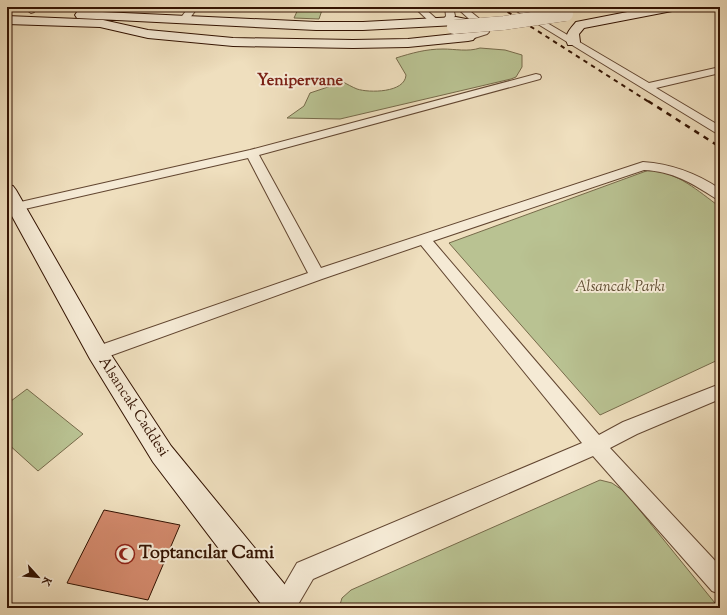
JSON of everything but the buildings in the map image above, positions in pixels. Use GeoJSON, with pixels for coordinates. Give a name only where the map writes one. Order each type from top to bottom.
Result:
{"type":"FeatureCollection","features":[{"type":"Feature","properties":{"kind":"street"},"geometry":{"type":"LineString","coordinates":[[184,20],[194,7]]}},
{"type":"Feature","properties":{"kind":"street"},"geometry":{"type":"LineString","coordinates":[[418,7],[453,28]]}},
{"type":"Feature","properties":{"kind":"street"},"geometry":{"type":"LineString","coordinates":[[449,7],[453,28]]}},
{"type":"Feature","properties":{"kind":"street"},"geometry":{"type":"LineString","coordinates":[[7,8],[32,8],[198,27],[303,33],[453,28],[484,32],[484,27],[460,7]]}},
{"type":"Feature","properties":{"kind":"street"},"geometry":{"type":"LineString","coordinates":[[514,7],[720,131]]}},
{"type":"Feature","properties":{"kind":"street"},"geometry":{"type":"LineString","coordinates":[[526,7],[566,15],[672,7]]}},
{"type":"Feature","properties":{"kind":"street"},"geometry":{"type":"LineString","coordinates":[[566,15],[637,7]]}},
{"type":"Feature","properties":{"kind":"street"},"geometry":{"type":"LineString","coordinates":[[80,14],[238,24],[508,28],[580,11]]}},
{"type":"Feature","properties":{"kind":"street"},"geometry":{"type":"LineString","coordinates":[[566,15],[573,34],[573,42]]}},
{"type":"Feature","properties":{"kind":"street"},"geometry":{"type":"LineString","coordinates":[[7,20],[103,24],[148,34],[233,42],[353,44],[408,42],[453,28]]}},
{"type":"Feature","properties":{"kind":"street"},"geometry":{"type":"LineString","coordinates":[[7,31],[24,24],[45,21]]}},
{"type":"Feature","properties":{"kind":"street"},"geometry":{"type":"LineString","coordinates":[[647,87],[720,70]]}},
{"type":"Feature","properties":{"kind":"street"},"geometry":{"type":"LineString","coordinates":[[11,198],[252,153],[536,77]]}},
{"type":"Feature","properties":{"kind":"street"},"geometry":{"type":"LineString","coordinates":[[252,153],[317,275]]}},
{"type":"Feature","properties":{"kind":"street"},"geometry":{"type":"LineString","coordinates":[[98,353],[317,275],[643,166],[662,167],[680,172],[694,178],[720,195]]}},
{"type":"Feature","properties":{"kind":"street","name":"Alsancak Caddesi"},"geometry":{"type":"LineString","coordinates":[[11,198],[98,353],[162,454],[284,607]]}},
{"type":"Feature","properties":{"kind":"street"},"geometry":{"type":"LineString","coordinates":[[424,240],[596,446],[720,583]]}},
{"type":"Feature","properties":{"kind":"street"},"geometry":{"type":"LineString","coordinates":[[284,607],[306,571],[596,446],[630,428],[720,391]]}},
{"type":"Feature","properties":{"kind":"green space"},"geometry":{"type":"Polygon","coordinates":[[[299,7],[323,7],[319,19],[294,18],[299,7]]]}},
{"type":"Feature","properties":{"kind":"green space"},"geometry":{"type":"Polygon","coordinates":[[[480,48],[505,50],[522,55],[522,67],[516,77],[340,119],[287,118],[304,106],[310,93],[343,82],[357,89],[370,91],[386,90],[400,85],[404,81],[406,75],[396,58],[431,50],[466,50],[480,48]]]}},
{"type":"Feature","properties":{"kind":"green space","name":"Alsancak Parkı"},"geometry":{"type":"Polygon","coordinates":[[[649,170],[669,174],[678,178],[720,207],[720,359],[600,415],[449,243],[649,170]]]}},
{"type":"Feature","properties":{"kind":"green space"},"geometry":{"type":"Polygon","coordinates":[[[27,389],[83,434],[38,471],[7,443],[7,404],[27,389]]]}},
{"type":"Feature","properties":{"kind":"green space"},"geometry":{"type":"Polygon","coordinates":[[[600,480],[612,483],[625,492],[719,608],[339,608],[342,598],[351,590],[600,480]]]}},
{"type":"Feature","properties":{"kind":"railway"},"geometry":{"type":"LineString","coordinates":[[500,7],[649,102]]}},
{"type":"Feature","properties":{"kind":"railway"},"geometry":{"type":"LineString","coordinates":[[648,101],[720,147]]}},
{"type":"Feature","properties":{"kind":"place","name":"Toptancılar Cami"},"geometry":{"type":"Point","coordinates":[125,554]}},
{"type":"Feature","properties":{"kind":"district","name":"Yenipervane"},"geometry":{"type":"Point","coordinates":[300,81]}}]}
